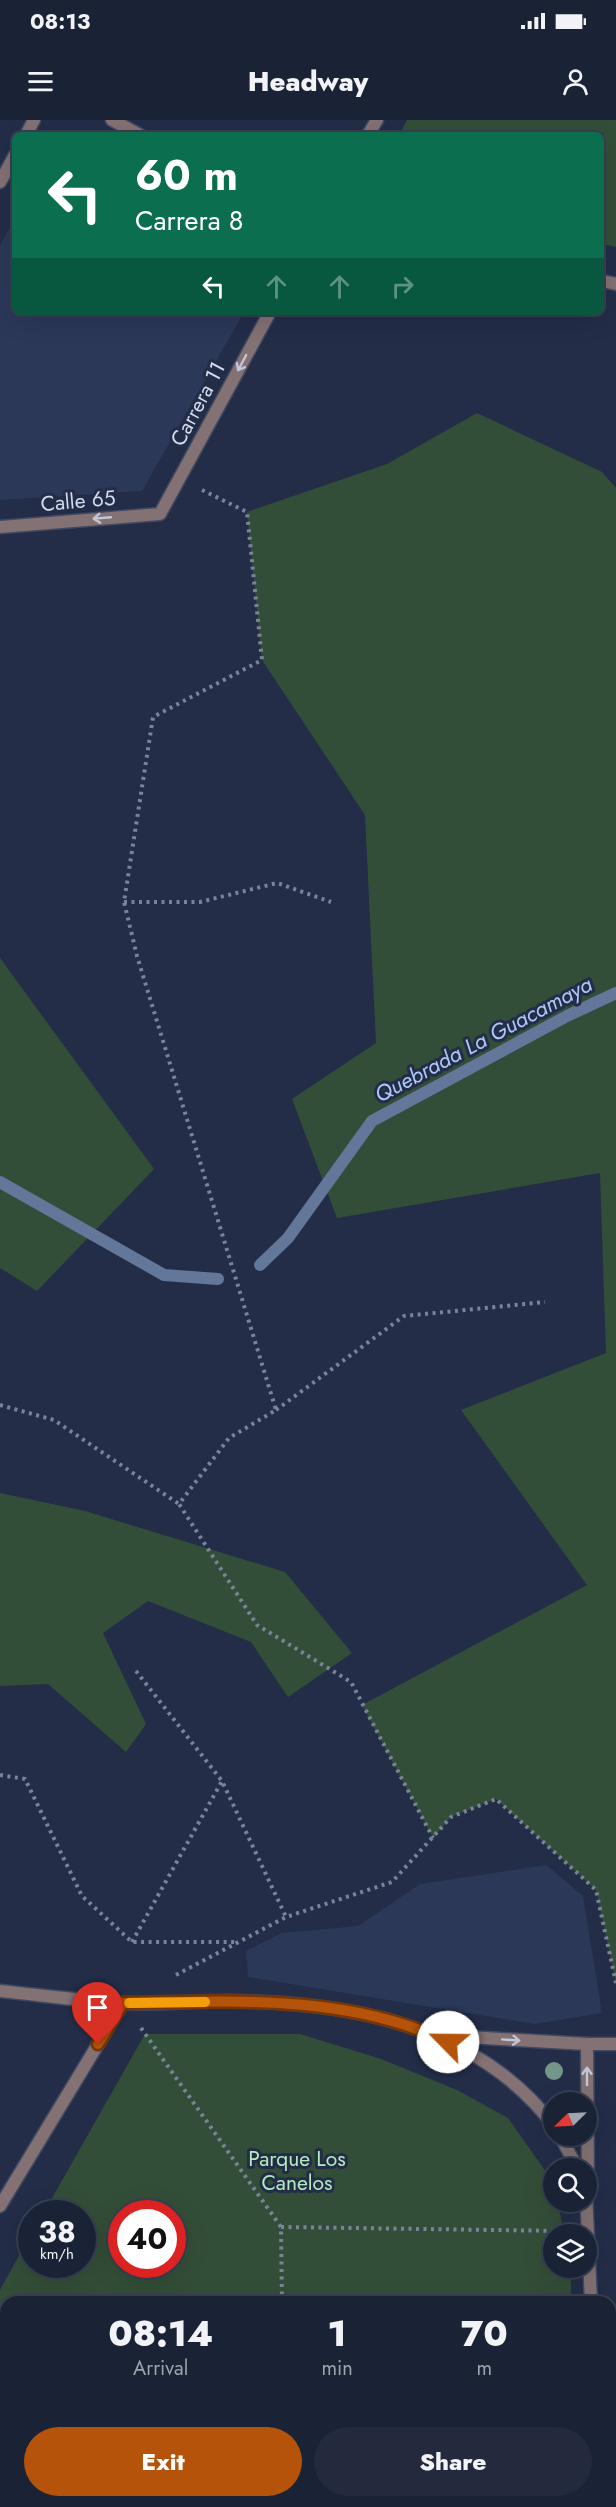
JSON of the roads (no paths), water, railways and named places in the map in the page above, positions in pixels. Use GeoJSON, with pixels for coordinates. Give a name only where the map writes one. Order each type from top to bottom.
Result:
{"type":"FeatureCollection","features":[{"type":"Feature","properties":{"kind":"street"},"geometry":{"type":"LineString","coordinates":[[112,120],[134,132]]}},
{"type":"Feature","properties":{"kind":"street"},"geometry":{"type":"LineString","coordinates":[[0,182],[12,160]]}},
{"type":"Feature","properties":{"kind":"street","name":"Carrera 11"},"geometry":{"type":"LineString","coordinates":[[160,514],[268,315]]}},
{"type":"Feature","properties":{"kind":"street","name":"Calle 65"},"geometry":{"type":"LineString","coordinates":[[0,527],[160,514]]}},
{"type":"Feature","properties":{"kind":"street"},"geometry":{"type":"LineString","coordinates":[[0,1991],[123,2003],[227,2001],[325,2008],[375,2016],[432,2035],[481,2058],[505,2074],[543,2113]]}},
{"type":"Feature","properties":{"kind":"street"},"geometry":{"type":"LineString","coordinates":[[0,2206],[123,2003]]}},
{"type":"Feature","properties":{"kind":"street"},"geometry":{"type":"LineString","coordinates":[[432,2035],[616,2044]]}},
{"type":"Feature","properties":{"kind":"street"},"geometry":{"type":"LineString","coordinates":[[587,2044],[587,2158]]}},
{"type":"Feature","properties":{"kind":"street"},"geometry":{"type":"LineString","coordinates":[[588,2212],[591,2296]]}},
{"type":"Feature","properties":{"kind":"waterway","name":"Quebrada La Guacamaya"},"geometry":{"type":"LineString","coordinates":[[260,1265],[288,1238],[372,1121],[567,1016],[616,993]]}},
{"type":"Feature","properties":{"kind":"waterway","name":"Quebrada La Guacamaya"},"geometry":{"type":"LineString","coordinates":[[0,1182],[164,1275],[218,1279]]}},
{"type":"Feature","properties":{"kind":"park label","name":"Parque Los Canelos"},"geometry":{"type":"Point","coordinates":[297,2171]}}]}
